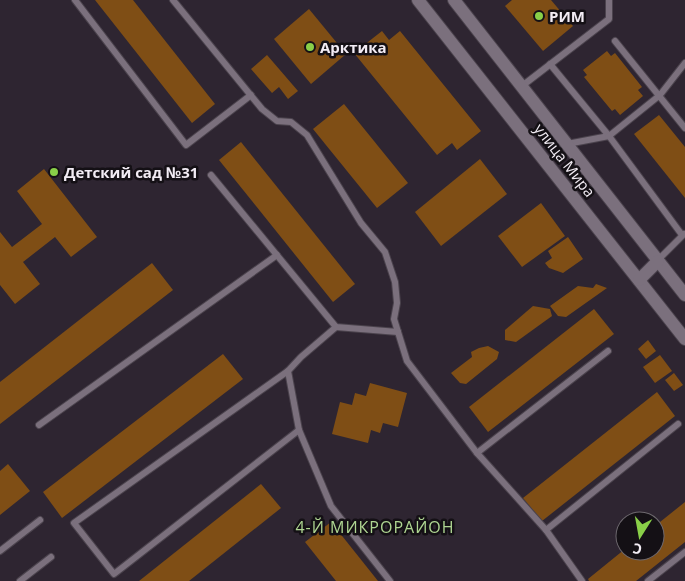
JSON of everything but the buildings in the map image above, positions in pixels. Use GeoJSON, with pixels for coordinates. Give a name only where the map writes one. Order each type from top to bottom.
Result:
{"type":"FeatureCollection","features":[{"type":"Feature","properties":{"kind":"street","name":"улица Мира"},"geometry":{"type":"LineString","coordinates":[[454,0],[685,295]]}},
{"type":"Feature","properties":{"kind":"street","name":"улица Мира"},"geometry":{"type":"LineString","coordinates":[[424,2],[685,339]]}},
{"type":"Feature","properties":{"kind":"street"},"geometry":{"type":"LineString","coordinates":[[639,280],[658,261]]}},
{"type":"Feature","properties":{"kind":"lane"},"geometry":{"type":"LineString","coordinates":[[75,0],[186,145],[251,95]]}},
{"type":"Feature","properties":{"kind":"lane"},"geometry":{"type":"LineString","coordinates":[[174,0],[262,109],[277,121],[291,122],[307,135],[361,223],[385,252],[395,282],[397,303],[394,319],[408,361],[477,453],[546,530],[582,581]]}},
{"type":"Feature","properties":{"kind":"lane"},"geometry":{"type":"LineString","coordinates":[[522,86],[609,18],[609,0]]}},
{"type":"Feature","properties":{"kind":"lane"},"geometry":{"type":"LineString","coordinates":[[615,41],[685,128]]}},
{"type":"Feature","properties":{"kind":"lane"},"geometry":{"type":"LineString","coordinates":[[567,144],[610,136],[660,95],[685,63]]}},
{"type":"Feature","properties":{"kind":"lane"},"geometry":{"type":"LineString","coordinates":[[550,64],[610,136],[683,234],[658,261]]}},
{"type":"Feature","properties":{"kind":"lane"},"geometry":{"type":"LineString","coordinates":[[211,175],[336,327]]}},
{"type":"Feature","properties":{"kind":"lane"},"geometry":{"type":"LineString","coordinates":[[39,425],[277,255]]}},
{"type":"Feature","properties":{"kind":"lane"},"geometry":{"type":"LineString","coordinates":[[299,430],[114,574],[74,523],[288,371],[301,357],[336,327],[398,332]]}},
{"type":"Feature","properties":{"kind":"lane"},"geometry":{"type":"LineString","coordinates":[[477,453],[608,351]]}},
{"type":"Feature","properties":{"kind":"lane"},"geometry":{"type":"LineString","coordinates":[[288,371],[299,430],[331,506],[390,581]]}},
{"type":"Feature","properties":{"kind":"lane"},"geometry":{"type":"LineString","coordinates":[[546,530],[678,424]]}},
{"type":"Feature","properties":{"kind":"lane"},"geometry":{"type":"LineString","coordinates":[[0,551],[40,520]]}},
{"type":"Feature","properties":{"kind":"lane"},"geometry":{"type":"LineString","coordinates":[[648,581],[685,552]]}},
{"type":"Feature","properties":{"kind":"lane"},"geometry":{"type":"LineString","coordinates":[[20,581],[51,557]]}},
{"type":"Feature","properties":{"kind":"place","name":"РИМ"},"geometry":{"type":"Point","coordinates":[539,16]}},
{"type":"Feature","properties":{"kind":"place","name":"Арктика"},"geometry":{"type":"Point","coordinates":[310,47]}},
{"type":"Feature","properties":{"kind":"place","name":"Детский сад №31"},"geometry":{"type":"Point","coordinates":[54,172]}},
{"type":"Feature","properties":{"kind":"district","name":"4-Й МИКРОРАЙОН"},"geometry":{"type":"Point","coordinates":[375,527]}}]}
